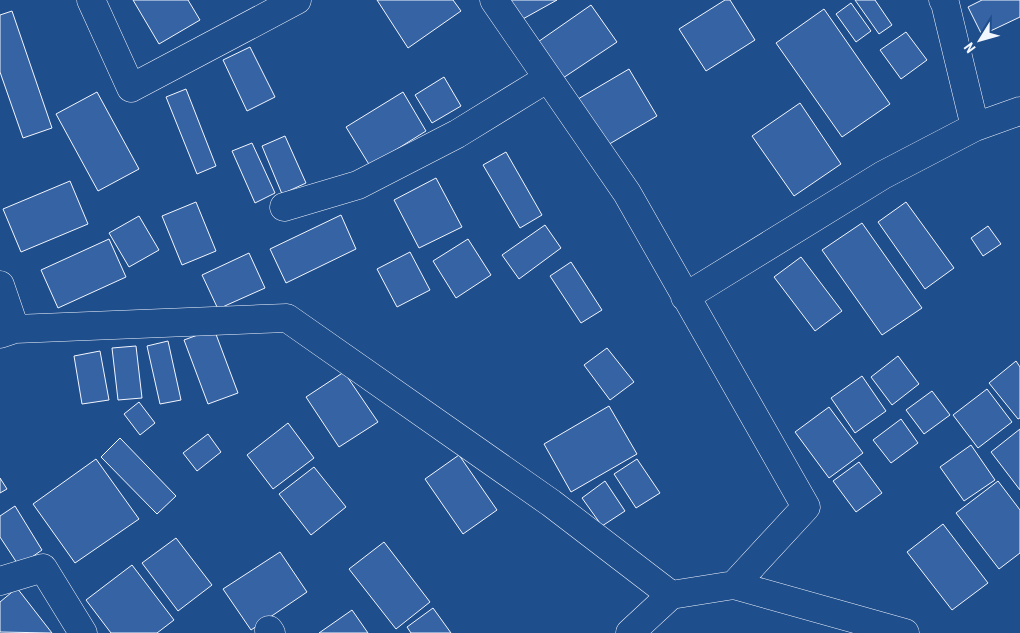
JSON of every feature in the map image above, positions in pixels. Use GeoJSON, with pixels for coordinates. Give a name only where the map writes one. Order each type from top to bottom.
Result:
{"type":"FeatureCollection","features":[{"type":"Feature","properties":{"kind":"street"},"geometry":{"type":"LineString","coordinates":[[91,0],[131,88],[297,0]]}},
{"type":"Feature","properties":{"kind":"street"},"geometry":{"type":"LineString","coordinates":[[494,0],[627,193],[806,507],[734,585]]}},
{"type":"Feature","properties":{"kind":"street"},"geometry":{"type":"LineString","coordinates":[[943,0],[975,127]]}},
{"type":"Feature","properties":{"kind":"street"},"geometry":{"type":"LineString","coordinates":[[284,207],[358,185],[457,134],[548,78]]}},
{"type":"Feature","properties":{"kind":"street"},"geometry":{"type":"LineString","coordinates":[[685,297],[883,175],[975,127],[1020,111]]}},
{"type":"Feature","properties":{"kind":"street"},"geometry":{"type":"LineString","coordinates":[[0,284],[8,332],[287,318],[551,503],[671,595]]}},
{"type":"Feature","properties":{"kind":"street"},"geometry":{"type":"LineString","coordinates":[[0,581],[43,568],[83,633]]}},
{"type":"Feature","properties":{"kind":"street"},"geometry":{"type":"LineString","coordinates":[[630,633],[671,595],[734,585],[905,633]]}},
{"type":"Feature","properties":{"kind":"building"},"geometry":{"type":"Polygon","coordinates":[[[133,0],[188,0],[200,20],[159,44],[133,0]]]}},
{"type":"Feature","properties":{"kind":"building"},"geometry":{"type":"Polygon","coordinates":[[[377,0],[453,0],[461,11],[408,48],[377,0]]]}},
{"type":"Feature","properties":{"kind":"building"},"geometry":{"type":"Polygon","coordinates":[[[510,0],[557,0],[521,20],[510,0]]]}},
{"type":"Feature","properties":{"kind":"building"},"geometry":{"type":"Polygon","coordinates":[[[725,0],[730,0],[755,40],[706,71],[679,29],[725,0]]]}},
{"type":"Feature","properties":{"kind":"building"},"geometry":{"type":"Polygon","coordinates":[[[855,0],[875,0],[892,25],[879,34],[855,0]]]}},
{"type":"Feature","properties":{"kind":"building"},"geometry":{"type":"Polygon","coordinates":[[[982,0],[1020,0],[1020,17],[982,35],[968,7],[982,0]]]}},
{"type":"Feature","properties":{"kind":"building"},"geometry":{"type":"Polygon","coordinates":[[[851,3],[871,31],[856,42],[836,14],[851,3]]]}},
{"type":"Feature","properties":{"kind":"building"},"geometry":{"type":"Polygon","coordinates":[[[591,5],[617,42],[560,80],[535,44],[591,5]]]}},
{"type":"Feature","properties":{"kind":"building"},"geometry":{"type":"Polygon","coordinates":[[[824,9],[890,104],[842,137],[776,43],[824,9]]]}},
{"type":"Feature","properties":{"kind":"building"},"geometry":{"type":"Polygon","coordinates":[[[12,11],[52,128],[23,138],[0,72],[0,15],[12,11]]]}},
{"type":"Feature","properties":{"kind":"building"},"geometry":{"type":"Polygon","coordinates":[[[906,32],[927,60],[901,79],[880,50],[906,32]]]}},
{"type":"Feature","properties":{"kind":"building"},"geometry":{"type":"Polygon","coordinates":[[[250,47],[275,97],[247,111],[223,60],[250,47]]]}},
{"type":"Feature","properties":{"kind":"building"},"geometry":{"type":"Polygon","coordinates":[[[629,69],[657,116],[606,146],[578,99],[629,69]]]}},
{"type":"Feature","properties":{"kind":"building"},"geometry":{"type":"Polygon","coordinates":[[[444,77],[461,106],[432,123],[415,95],[444,77]]]}},
{"type":"Feature","properties":{"kind":"building"},"geometry":{"type":"Polygon","coordinates":[[[186,89],[216,166],[197,174],[166,97],[186,89]]]}},
{"type":"Feature","properties":{"kind":"building"},"geometry":{"type":"Polygon","coordinates":[[[97,92],[139,169],[98,191],[56,114],[97,92]]]}},
{"type":"Feature","properties":{"kind":"building"},"geometry":{"type":"Polygon","coordinates":[[[403,92],[426,131],[370,166],[346,127],[403,92]]]}},
{"type":"Feature","properties":{"kind":"building"},"geometry":{"type":"Polygon","coordinates":[[[800,103],[841,164],[794,196],[752,136],[800,103]]]}},
{"type":"Feature","properties":{"kind":"building"},"geometry":{"type":"Polygon","coordinates":[[[285,136],[306,183],[282,194],[262,146],[285,136]]]}},
{"type":"Feature","properties":{"kind":"building"},"geometry":{"type":"Polygon","coordinates":[[[252,143],[275,193],[255,203],[232,151],[252,143]]]}},
{"type":"Feature","properties":{"kind":"building"},"geometry":{"type":"Polygon","coordinates":[[[506,152],[542,215],[520,228],[483,165],[506,152]]]}},
{"type":"Feature","properties":{"kind":"building"},"geometry":{"type":"Polygon","coordinates":[[[436,178],[462,227],[419,248],[394,200],[436,178]]]}},
{"type":"Feature","properties":{"kind":"building"},"geometry":{"type":"Polygon","coordinates":[[[70,181],[88,224],[21,252],[3,209],[70,181]]]}},
{"type":"Feature","properties":{"kind":"building"},"geometry":{"type":"Polygon","coordinates":[[[196,202],[216,251],[182,265],[162,216],[196,202]]]}},
{"type":"Feature","properties":{"kind":"building"},"geometry":{"type":"Polygon","coordinates":[[[906,202],[954,268],[925,289],[878,222],[906,202]]]}},
{"type":"Feature","properties":{"kind":"building"},"geometry":{"type":"Polygon","coordinates":[[[341,215],[356,249],[286,283],[270,249],[341,215]]]}},
{"type":"Feature","properties":{"kind":"building"},"geometry":{"type":"Polygon","coordinates":[[[139,216],[159,250],[129,267],[109,233],[139,216]]]}},
{"type":"Feature","properties":{"kind":"building"},"geometry":{"type":"Polygon","coordinates":[[[862,223],[922,308],[882,335],[822,250],[862,223]]]}},
{"type":"Feature","properties":{"kind":"building"},"geometry":{"type":"Polygon","coordinates":[[[545,225],[561,248],[519,279],[502,255],[545,225]]]}},
{"type":"Feature","properties":{"kind":"building"},"geometry":{"type":"Polygon","coordinates":[[[988,226],[1001,244],[983,256],[971,238],[988,226]]]}},
{"type":"Feature","properties":{"kind":"building"},"geometry":{"type":"Polygon","coordinates":[[[109,239],[126,277],[58,308],[41,270],[109,239]]]}},
{"type":"Feature","properties":{"kind":"building"},"geometry":{"type":"Polygon","coordinates":[[[468,239],[491,275],[456,298],[433,261],[468,239]]]}},
{"type":"Feature","properties":{"kind":"building"},"geometry":{"type":"Polygon","coordinates":[[[410,252],[430,290],[397,307],[377,269],[410,252]]]}},
{"type":"Feature","properties":{"kind":"building"},"geometry":{"type":"Polygon","coordinates":[[[249,253],[265,288],[218,309],[202,275],[249,253]]]}},
{"type":"Feature","properties":{"kind":"building"},"geometry":{"type":"Polygon","coordinates":[[[801,257],[842,311],[815,331],[774,277],[801,257]]]}},
{"type":"Feature","properties":{"kind":"building"},"geometry":{"type":"Polygon","coordinates":[[[571,262],[602,310],[581,323],[550,276],[571,262]]]}},
{"type":"Feature","properties":{"kind":"building"},"geometry":{"type":"Polygon","coordinates":[[[214,329],[238,393],[208,404],[184,340],[214,329]]]}},
{"type":"Feature","properties":{"kind":"building"},"geometry":{"type":"Polygon","coordinates":[[[168,341],[181,400],[160,404],[147,346],[168,341]]]}},
{"type":"Feature","properties":{"kind":"building"},"geometry":{"type":"Polygon","coordinates":[[[136,346],[142,398],[118,400],[112,348],[136,346]]]}},
{"type":"Feature","properties":{"kind":"building"},"geometry":{"type":"Polygon","coordinates":[[[607,348],[634,382],[610,400],[584,365],[607,348]]]}},
{"type":"Feature","properties":{"kind":"building"},"geometry":{"type":"Polygon","coordinates":[[[100,351],[109,400],[82,404],[74,356],[100,351]]]}},
{"type":"Feature","properties":{"kind":"building"},"geometry":{"type":"Polygon","coordinates":[[[898,356],[919,384],[892,405],[871,377],[898,356]]]}},
{"type":"Feature","properties":{"kind":"building"},"geometry":{"type":"Polygon","coordinates":[[[1016,361],[1020,367],[1020,418],[1018,419],[989,383],[1016,361]]]}},
{"type":"Feature","properties":{"kind":"building"},"geometry":{"type":"Polygon","coordinates":[[[344,372],[378,422],[339,447],[306,397],[344,372]]]}},
{"type":"Feature","properties":{"kind":"building"},"geometry":{"type":"Polygon","coordinates":[[[862,376],[886,411],[855,433],[831,398],[862,376]]]}},
{"type":"Feature","properties":{"kind":"building"},"geometry":{"type":"Polygon","coordinates":[[[987,389],[1012,422],[978,448],[953,415],[987,389]]]}},
{"type":"Feature","properties":{"kind":"building"},"geometry":{"type":"Polygon","coordinates":[[[932,391],[950,415],[924,434],[906,410],[932,391]]]}},
{"type":"Feature","properties":{"kind":"building"},"geometry":{"type":"Polygon","coordinates":[[[139,402],[155,423],[140,435],[124,414],[139,402]]]}},
{"type":"Feature","properties":{"kind":"building"},"geometry":{"type":"Polygon","coordinates":[[[609,406],[637,454],[571,492],[544,444],[609,406]]]}},
{"type":"Feature","properties":{"kind":"building"},"geometry":{"type":"Polygon","coordinates":[[[829,407],[863,453],[829,478],[795,432],[829,407]]]}},
{"type":"Feature","properties":{"kind":"building"},"geometry":{"type":"Polygon","coordinates":[[[901,419],[918,443],[891,463],[873,440],[901,419]]]}},
{"type":"Feature","properties":{"kind":"building"},"geometry":{"type":"Polygon","coordinates":[[[288,423],[314,458],[273,489],[247,455],[288,423]]]}},
{"type":"Feature","properties":{"kind":"building"},"geometry":{"type":"Polygon","coordinates":[[[1020,429],[1020,490],[991,452],[1020,429]]]}},
{"type":"Feature","properties":{"kind":"building"},"geometry":{"type":"Polygon","coordinates":[[[208,434],[221,452],[197,471],[183,453],[208,434]]]}},
{"type":"Feature","properties":{"kind":"building"},"geometry":{"type":"Polygon","coordinates":[[[120,438],[176,496],[157,514],[101,457],[120,438]]]}},
{"type":"Feature","properties":{"kind":"building"},"geometry":{"type":"Polygon","coordinates":[[[971,445],[995,480],[964,501],[940,467],[971,445]]]}},
{"type":"Feature","properties":{"kind":"building"},"geometry":{"type":"Polygon","coordinates":[[[459,455],[497,510],[463,534],[425,479],[459,455]]]}},
{"type":"Feature","properties":{"kind":"building"},"geometry":{"type":"Polygon","coordinates":[[[96,459],[139,519],[75,563],[33,504],[96,459]]]}},
{"type":"Feature","properties":{"kind":"building"},"geometry":{"type":"Polygon","coordinates":[[[637,459],[660,493],[636,508],[614,474],[637,459]]]}},
{"type":"Feature","properties":{"kind":"building"},"geometry":{"type":"Polygon","coordinates":[[[859,462],[882,493],[856,512],[833,481],[859,462]]]}},
{"type":"Feature","properties":{"kind":"building"},"geometry":{"type":"Polygon","coordinates":[[[314,467],[346,507],[311,535],[279,494],[314,467]]]}},
{"type":"Feature","properties":{"kind":"building"},"geometry":{"type":"Polygon","coordinates":[[[0,478],[7,489],[0,493],[0,478]]]}},
{"type":"Feature","properties":{"kind":"building"},"geometry":{"type":"Polygon","coordinates":[[[605,481],[625,511],[602,526],[582,498],[605,481]]]}},
{"type":"Feature","properties":{"kind":"building"},"geometry":{"type":"Polygon","coordinates":[[[998,481],[1020,510],[1020,553],[999,569],[956,513],[998,481]]]}},
{"type":"Feature","properties":{"kind":"building"},"geometry":{"type":"Polygon","coordinates":[[[15,506],[42,550],[19,566],[0,537],[0,516],[15,506]]]}},
{"type":"Feature","properties":{"kind":"building"},"geometry":{"type":"Polygon","coordinates":[[[943,524],[988,583],[952,610],[907,552],[943,524]]]}},
{"type":"Feature","properties":{"kind":"building"},"geometry":{"type":"Polygon","coordinates":[[[176,538],[212,585],[178,611],[142,563],[176,538]]]}},
{"type":"Feature","properties":{"kind":"building"},"geometry":{"type":"Polygon","coordinates":[[[384,542],[430,602],[396,629],[349,569],[384,542]]]}},
{"type":"Feature","properties":{"kind":"building"},"geometry":{"type":"Polygon","coordinates":[[[280,552],[307,592],[251,630],[223,589],[280,552]]]}},
{"type":"Feature","properties":{"kind":"building"},"geometry":{"type":"Polygon","coordinates":[[[132,565],[174,620],[157,633],[111,633],[86,600],[132,565]]]}},
{"type":"Feature","properties":{"kind":"building"},"geometry":{"type":"Polygon","coordinates":[[[17,588],[52,633],[0,632],[0,602],[17,588]]]}},
{"type":"Feature","properties":{"kind":"building"},"geometry":{"type":"Polygon","coordinates":[[[433,608],[451,633],[411,633],[407,627],[433,608]]]}},
{"type":"Feature","properties":{"kind":"building"},"geometry":{"type":"Polygon","coordinates":[[[352,610],[368,633],[319,633],[352,610]]]}}]}
